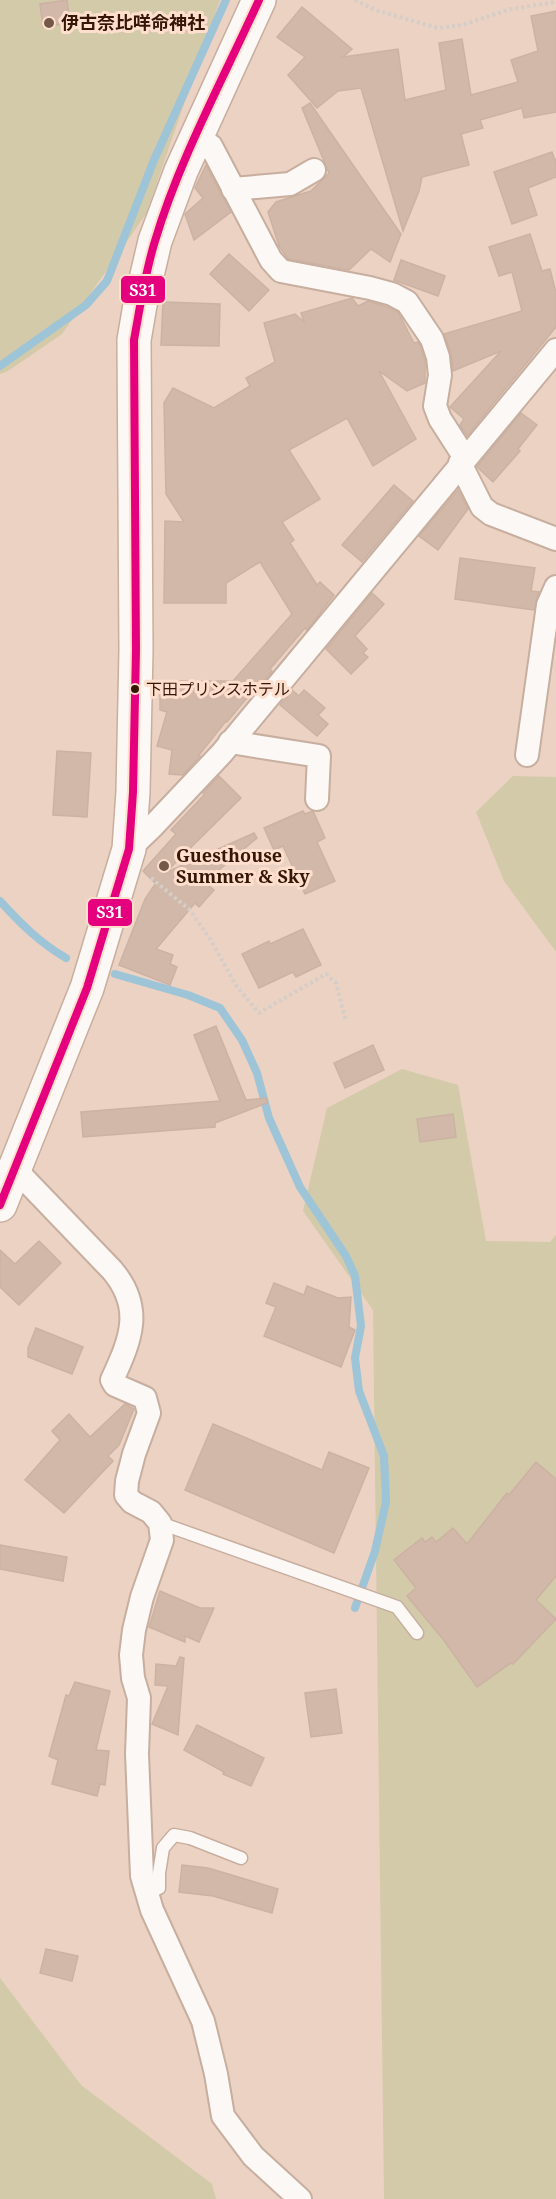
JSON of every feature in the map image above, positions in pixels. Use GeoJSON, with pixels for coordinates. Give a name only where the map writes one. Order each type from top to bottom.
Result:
{"type":"FeatureCollection","features":[{"type":"Feature","properties":{"kind":"highway"},"geometry":{"type":"LineString","coordinates":[[0,1205],[87,988],[126,857],[133,792],[136,650],[134,340],[155,240],[181,171],[259,0]]}},
{"type":"Feature","properties":{"kind":"street"},"geometry":{"type":"LineString","coordinates":[[197,137],[211,146],[271,260],[281,271],[370,288],[392,294],[407,302],[432,339],[438,357],[440,375],[435,406],[463,460],[482,507],[491,514],[556,539]]}},
{"type":"Feature","properties":{"kind":"street"},"geometry":{"type":"LineString","coordinates":[[233,189],[290,184],[314,170]]}},
{"type":"Feature","properties":{"kind":"street"},"geometry":{"type":"LineString","coordinates":[[126,857],[230,742],[556,350]]}},
{"type":"Feature","properties":{"kind":"street"},"geometry":{"type":"LineString","coordinates":[[526,755],[548,605],[556,587]]}},
{"type":"Feature","properties":{"kind":"street"},"geometry":{"type":"LineString","coordinates":[[230,742],[319,756],[317,799]]}},
{"type":"Feature","properties":{"kind":"street"},"geometry":{"type":"LineString","coordinates":[[15,1169],[84,1239],[124,1284],[132,1303],[131,1332],[112,1380],[115,1385],[145,1398],[149,1413],[134,1454],[126,1495],[132,1502],[151,1512],[160,1523],[162,1540],[142,1597],[131,1655],[133,1678],[139,1698],[137,1754],[142,1876],[152,1910],[202,2021],[216,2074],[223,2116],[253,2156],[300,2199]]}},
{"type":"Feature","properties":{"kind":"lane"},"geometry":{"type":"LineString","coordinates":[[160,1523],[396,1607],[417,1633]]}},
{"type":"Feature","properties":{"kind":"lane"},"geometry":{"type":"LineString","coordinates":[[147,1894],[159,1888],[163,1848],[174,1835],[190,1838],[242,1858]]}},
{"type":"Feature","properties":{"kind":"path"},"geometry":{"type":"LineString","coordinates":[[355,0],[375,10],[438,28],[462,25],[511,9],[556,2]]}},
{"type":"Feature","properties":{"kind":"path"},"geometry":{"type":"LineString","coordinates":[[126,857],[190,910],[210,939],[237,987],[259,1013],[326,974],[336,983],[346,1021]]}},
{"type":"Feature","properties":{"kind":"shaded area"},"geometry":{"type":"Polygon","coordinates":[[[0,0],[220,0],[146,214],[62,334],[8,371],[0,374],[0,0]]]}},
{"type":"Feature","properties":{"kind":"shaded area"},"geometry":{"type":"Polygon","coordinates":[[[513,776],[556,777],[556,952],[504,881],[476,812],[513,776]]]}},
{"type":"Feature","properties":{"kind":"shaded area"},"geometry":{"type":"Polygon","coordinates":[[[402,1069],[458,1085],[486,1241],[550,1242],[556,1235],[556,2199],[384,2199],[373,1310],[303,1211],[327,1108],[402,1069]]]}},
{"type":"Feature","properties":{"kind":"shaded area"},"geometry":{"type":"Polygon","coordinates":[[[0,1978],[81,2085],[212,2184],[216,2199],[0,2199],[0,1978]]]}},
{"type":"Feature","properties":{"kind":"building"},"geometry":{"type":"Polygon","coordinates":[[[67,0],[70,23],[43,27],[40,4],[67,0]]]}},
{"type":"Feature","properties":{"kind":"building"},"geometry":{"type":"Polygon","coordinates":[[[302,7],[352,49],[343,57],[398,49],[405,100],[446,90],[439,43],[462,39],[471,95],[518,82],[511,60],[538,51],[531,16],[556,11],[556,112],[524,118],[522,108],[480,120],[483,128],[461,134],[469,165],[422,177],[419,191],[403,231],[361,88],[338,91],[317,108],[288,75],[305,57],[277,37],[302,7]]]}},
{"type":"Feature","properties":{"kind":"building"},"geometry":{"type":"Polygon","coordinates":[[[310,103],[401,234],[390,262],[371,249],[349,270],[288,259],[279,246],[268,212],[276,202],[311,191],[329,173],[302,108],[310,103]]]}},
{"type":"Feature","properties":{"kind":"building"},"geometry":{"type":"Polygon","coordinates":[[[552,152],[556,163],[556,177],[528,188],[537,215],[512,224],[494,172],[552,152]]]}},
{"type":"Feature","properties":{"kind":"building"},"geometry":{"type":"Polygon","coordinates":[[[206,165],[231,212],[194,240],[185,214],[203,198],[195,188],[206,165]]]}},
{"type":"Feature","properties":{"kind":"building"},"geometry":{"type":"Polygon","coordinates":[[[530,234],[542,271],[550,269],[556,293],[556,327],[467,436],[460,425],[464,419],[450,407],[501,351],[453,371],[451,353],[444,334],[522,311],[512,272],[499,276],[489,247],[530,234]]]}},
{"type":"Feature","properties":{"kind":"building"},"geometry":{"type":"Polygon","coordinates":[[[229,254],[269,290],[249,311],[210,274],[229,254]]]}},
{"type":"Feature","properties":{"kind":"building"},"geometry":{"type":"Polygon","coordinates":[[[401,260],[445,276],[438,296],[394,280],[401,260]]]}},
{"type":"Feature","properties":{"kind":"building"},"geometry":{"type":"Polygon","coordinates":[[[352,298],[358,306],[368,301],[398,312],[414,343],[418,342],[420,345],[425,360],[425,383],[407,391],[379,371],[416,439],[373,466],[347,418],[289,450],[320,499],[282,522],[294,540],[290,543],[317,585],[320,582],[334,595],[307,630],[305,628],[270,669],[272,671],[259,687],[257,686],[226,721],[183,775],[169,774],[172,750],[157,746],[167,712],[160,710],[160,681],[233,681],[292,614],[260,562],[226,583],[226,603],[164,603],[165,521],[184,522],[166,494],[164,403],[173,388],[214,408],[250,386],[246,378],[275,362],[264,323],[295,314],[304,322],[301,313],[352,298]]]}},
{"type":"Feature","properties":{"kind":"building"},"geometry":{"type":"Polygon","coordinates":[[[163,302],[220,304],[219,346],[161,345],[163,302]]]}},
{"type":"Feature","properties":{"kind":"building"},"geometry":{"type":"Polygon","coordinates":[[[521,413],[537,425],[518,449],[520,451],[493,482],[477,467],[521,413]]]}},
{"type":"Feature","properties":{"kind":"building"},"geometry":{"type":"Polygon","coordinates":[[[394,485],[413,501],[362,562],[342,545],[394,485]]]}},
{"type":"Feature","properties":{"kind":"building"},"geometry":{"type":"Polygon","coordinates":[[[458,490],[468,509],[438,550],[419,536],[458,490]]]}},
{"type":"Feature","properties":{"kind":"building"},"geometry":{"type":"Polygon","coordinates":[[[460,558],[535,568],[531,591],[539,592],[534,610],[455,599],[460,558]]]}},
{"type":"Feature","properties":{"kind":"building"},"geometry":{"type":"Polygon","coordinates":[[[372,593],[384,604],[355,636],[367,649],[363,653],[368,657],[351,674],[326,649],[372,593]]]}},
{"type":"Feature","properties":{"kind":"building"},"geometry":{"type":"Polygon","coordinates":[[[292,690],[299,696],[304,690],[325,708],[318,715],[328,724],[317,736],[280,705],[292,690]]]}},
{"type":"Feature","properties":{"kind":"building"},"geometry":{"type":"Polygon","coordinates":[[[57,751],[91,753],[87,817],[53,815],[57,751]]]}},
{"type":"Feature","properties":{"kind":"building"},"geometry":{"type":"Polygon","coordinates":[[[219,776],[241,798],[165,873],[254,833],[257,838],[205,882],[214,890],[199,907],[195,903],[156,949],[173,955],[170,964],[177,967],[170,985],[119,965],[145,899],[158,880],[155,883],[143,871],[176,834],[171,830],[219,776]]]}},
{"type":"Feature","properties":{"kind":"building"},"geometry":{"type":"Polygon","coordinates":[[[303,811],[305,814],[313,811],[325,838],[317,842],[335,881],[305,894],[283,846],[274,850],[264,828],[303,811]]]}},
{"type":"Feature","properties":{"kind":"building"},"geometry":{"type":"Polygon","coordinates":[[[303,929],[321,965],[296,977],[293,972],[259,988],[242,954],[303,929]]]}},
{"type":"Feature","properties":{"kind":"building"},"geometry":{"type":"Polygon","coordinates":[[[216,1026],[246,1100],[266,1098],[267,1103],[215,1123],[215,1127],[83,1137],[81,1112],[220,1101],[194,1035],[216,1026]]]}},
{"type":"Feature","properties":{"kind":"building"},"geometry":{"type":"Polygon","coordinates":[[[373,1045],[384,1070],[345,1088],[334,1063],[373,1045]]]}},
{"type":"Feature","properties":{"kind":"building"},"geometry":{"type":"Polygon","coordinates":[[[453,1114],[456,1137],[420,1142],[417,1119],[453,1114]]]}},
{"type":"Feature","properties":{"kind":"building"},"geometry":{"type":"Polygon","coordinates":[[[39,1241],[61,1263],[19,1305],[0,1287],[0,1250],[15,1264],[39,1241]]]}},
{"type":"Feature","properties":{"kind":"building"},"geometry":{"type":"Polygon","coordinates":[[[274,1283],[304,1295],[307,1286],[338,1298],[351,1297],[349,1327],[355,1330],[341,1367],[264,1336],[276,1307],[266,1303],[274,1283]]]}},
{"type":"Feature","properties":{"kind":"building"},"geometry":{"type":"Polygon","coordinates":[[[36,1328],[83,1347],[72,1374],[28,1357],[28,1348],[36,1328]]]}},
{"type":"Feature","properties":{"kind":"building"},"geometry":{"type":"Polygon","coordinates":[[[125,1404],[134,1409],[119,1445],[108,1456],[113,1461],[64,1513],[25,1480],[60,1440],[52,1431],[69,1414],[90,1437],[125,1404]]]}},
{"type":"Feature","properties":{"kind":"building"},"geometry":{"type":"Polygon","coordinates":[[[213,1424],[322,1470],[329,1452],[369,1468],[334,1553],[185,1490],[213,1424]]]}},
{"type":"Feature","properties":{"kind":"building"},"geometry":{"type":"Polygon","coordinates":[[[536,1462],[556,1479],[556,1576],[536,1600],[556,1619],[513,1664],[511,1663],[477,1687],[443,1639],[407,1596],[416,1588],[394,1560],[422,1538],[425,1542],[432,1537],[436,1542],[453,1528],[467,1544],[507,1493],[509,1495],[536,1462]]]}},
{"type":"Feature","properties":{"kind":"building"},"geometry":{"type":"Polygon","coordinates":[[[0,1545],[67,1557],[63,1581],[0,1569],[0,1545]]]}},
{"type":"Feature","properties":{"kind":"building"},"geometry":{"type":"Polygon","coordinates":[[[160,1591],[200,1608],[214,1608],[199,1642],[185,1636],[185,1642],[149,1627],[160,1591]]]}},
{"type":"Feature","properties":{"kind":"building"},"geometry":{"type":"Polygon","coordinates":[[[180,1657],[184,1658],[178,1735],[152,1724],[168,1686],[155,1685],[156,1664],[176,1666],[180,1657]]]}},
{"type":"Feature","properties":{"kind":"building"},"geometry":{"type":"Polygon","coordinates":[[[75,1682],[110,1691],[96,1750],[109,1751],[105,1785],[100,1784],[97,1796],[52,1784],[58,1760],[49,1756],[66,1695],[69,1696],[75,1682]]]}},
{"type":"Feature","properties":{"kind":"building"},"geometry":{"type":"Polygon","coordinates":[[[336,1689],[342,1733],[311,1737],[305,1693],[336,1689]]]}},
{"type":"Feature","properties":{"kind":"building"},"geometry":{"type":"Polygon","coordinates":[[[197,1725],[264,1758],[251,1786],[223,1774],[224,1772],[184,1750],[197,1725]]]}},
{"type":"Feature","properties":{"kind":"building"},"geometry":{"type":"Polygon","coordinates":[[[182,1865],[208,1868],[278,1889],[272,1913],[213,1896],[179,1892],[182,1865]]]}},
{"type":"Feature","properties":{"kind":"building"},"geometry":{"type":"Polygon","coordinates":[[[46,1949],[78,1956],[72,1981],[40,1973],[46,1949]]]}},
{"type":"Feature","properties":{"kind":"waterway"},"geometry":{"type":"LineString","coordinates":[[0,366],[86,305],[107,281],[154,160],[226,0]]}},
{"type":"Feature","properties":{"kind":"waterway"},"geometry":{"type":"LineString","coordinates":[[0,901],[31,932],[66,958]]}},
{"type":"Feature","properties":{"kind":"waterway"},"geometry":{"type":"LineString","coordinates":[[115,974],[188,995],[220,1008],[242,1040],[257,1073],[269,1118],[300,1187],[346,1256],[355,1276],[361,1326],[355,1358],[359,1391],[384,1456],[386,1502],[375,1551],[355,1608]]}},
{"type":"Feature","properties":{"kind":"transit line","name":"S31"},"geometry":{"type":"LineString","coordinates":[[0,1205],[87,988],[129,849],[133,792],[136,650],[134,340],[146,278],[155,241],[176,180],[259,0]]}},
{"type":"Feature","properties":{"kind":"place","name":"伊古奈比咩命神社"},"geometry":{"type":"Point","coordinates":[49,23]}},
{"type":"Feature","properties":{"kind":"place","name":"下田プリンスホテル"},"geometry":{"type":"Point","coordinates":[135,689]}},
{"type":"Feature","properties":{"kind":"place","name":"Guesthouse Summer & Sky"},"geometry":{"type":"Point","coordinates":[164,866]}}]}
